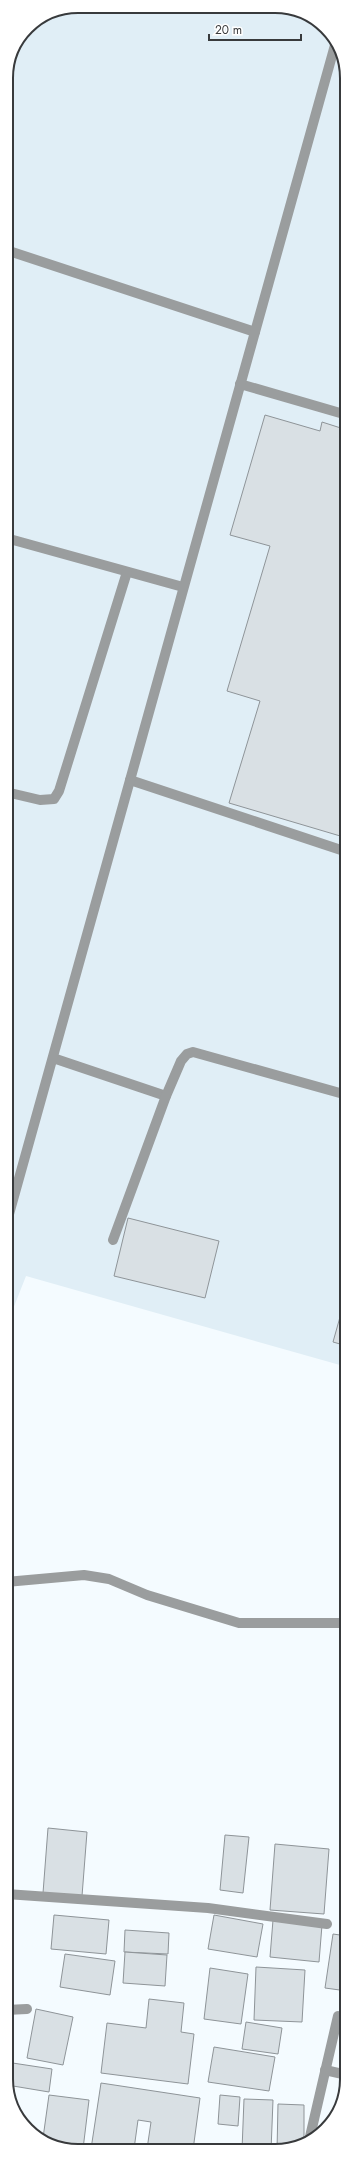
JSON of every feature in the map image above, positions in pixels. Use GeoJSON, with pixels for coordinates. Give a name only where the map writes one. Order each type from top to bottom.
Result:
{"type":"FeatureCollection","features":[{"type":"Feature","properties":{"kind":"street"},"geometry":{"type":"LineString","coordinates":[[13,1199],[334,50]]}},
{"type":"Feature","properties":{"kind":"street"},"geometry":{"type":"LineString","coordinates":[[13,252],[255,332]]}},
{"type":"Feature","properties":{"kind":"street"},"geometry":{"type":"LineString","coordinates":[[240,384],[340,413]]}},
{"type":"Feature","properties":{"kind":"street"},"geometry":{"type":"LineString","coordinates":[[13,540],[183,587]]}},
{"type":"Feature","properties":{"kind":"street"},"geometry":{"type":"LineString","coordinates":[[13,794],[40,800],[54,800],[59,791],[126,572]]}},
{"type":"Feature","properties":{"kind":"street"},"geometry":{"type":"LineString","coordinates":[[130,780],[340,850]]}},
{"type":"Feature","properties":{"kind":"street"},"geometry":{"type":"LineString","coordinates":[[113,1240],[166,1096],[181,1061],[186,1054],[193,1052],[340,1093]]}},
{"type":"Feature","properties":{"kind":"street"},"geometry":{"type":"LineString","coordinates":[[53,1058],[166,1096]]}},
{"type":"Feature","properties":{"kind":"street"},"geometry":{"type":"LineString","coordinates":[[13,1581],[84,1575],[109,1580],[147,1595],[239,1623],[340,1622]]}},
{"type":"Feature","properties":{"kind":"street"},"geometry":{"type":"LineString","coordinates":[[13,1894],[208,1908],[327,1924]]}},
{"type":"Feature","properties":{"kind":"street"},"geometry":{"type":"LineString","coordinates":[[13,2010],[27,2009]]}},
{"type":"Feature","properties":{"kind":"street"},"geometry":{"type":"LineString","coordinates":[[311,2132],[338,2016]]}},
{"type":"Feature","properties":{"kind":"street"},"geometry":{"type":"LineString","coordinates":[[325,2070],[340,2073]]}},
{"type":"Feature","properties":{"kind":"shaded area"},"geometry":{"type":"Polygon","coordinates":[[[275,13],[292,15],[318,29],[337,57],[340,74],[340,1365],[26,1276],[13,1309],[14,66],[18,53],[32,32],[53,18],[66,14],[275,13]]]}},
{"type":"Feature","properties":{"kind":"building"},"geometry":{"type":"Polygon","coordinates":[[[265,415],[320,431],[322,422],[340,428],[340,836],[229,803],[260,701],[227,691],[270,546],[230,535],[265,415]]]}},
{"type":"Feature","properties":{"kind":"building"},"geometry":{"type":"Polygon","coordinates":[[[128,1218],[219,1241],[205,1298],[114,1276],[128,1218]]]}},
{"type":"Feature","properties":{"kind":"building"},"geometry":{"type":"Polygon","coordinates":[[[340,1317],[340,1344],[333,1342],[340,1317]]]}},
{"type":"Feature","properties":{"kind":"building"},"geometry":{"type":"Polygon","coordinates":[[[48,1828],[87,1832],[82,1896],[43,1893],[48,1828]]]}},
{"type":"Feature","properties":{"kind":"building"},"geometry":{"type":"Polygon","coordinates":[[[225,1835],[249,1837],[243,1893],[220,1890],[225,1835]]]}},
{"type":"Feature","properties":{"kind":"building"},"geometry":{"type":"Polygon","coordinates":[[[275,1844],[329,1849],[324,1914],[270,1910],[275,1844]]]}},
{"type":"Feature","properties":{"kind":"building"},"geometry":{"type":"Polygon","coordinates":[[[54,1915],[109,1920],[106,1954],[51,1949],[54,1915]]]}},
{"type":"Feature","properties":{"kind":"building"},"geometry":{"type":"Polygon","coordinates":[[[214,1915],[263,1924],[257,1957],[208,1949],[214,1915]]]}},
{"type":"Feature","properties":{"kind":"building"},"geometry":{"type":"Polygon","coordinates":[[[273,1920],[322,1925],[319,1962],[270,1957],[273,1920]]]}},
{"type":"Feature","properties":{"kind":"building"},"geometry":{"type":"Polygon","coordinates":[[[125,1930],[169,1933],[168,1954],[124,1952],[125,1930]]]}},
{"type":"Feature","properties":{"kind":"building"},"geometry":{"type":"Polygon","coordinates":[[[333,1934],[340,1935],[340,1990],[325,1988],[333,1934]]]}},
{"type":"Feature","properties":{"kind":"building"},"geometry":{"type":"Polygon","coordinates":[[[125,1952],[167,1955],[165,1986],[123,1983],[125,1952]]]}},
{"type":"Feature","properties":{"kind":"building"},"geometry":{"type":"Polygon","coordinates":[[[65,1954],[115,1961],[110,1995],[60,1987],[65,1954]]]}},
{"type":"Feature","properties":{"kind":"building"},"geometry":{"type":"Polygon","coordinates":[[[256,1967],[305,1970],[302,2022],[254,2020],[256,1967]]]}},
{"type":"Feature","properties":{"kind":"building"},"geometry":{"type":"Polygon","coordinates":[[[210,1968],[248,1974],[241,2024],[204,2019],[210,1968]]]}},
{"type":"Feature","properties":{"kind":"building"},"geometry":{"type":"Polygon","coordinates":[[[149,1999],[184,2003],[181,2032],[194,2034],[188,2084],[101,2073],[107,2023],[146,2028],[149,1999]]]}},
{"type":"Feature","properties":{"kind":"building"},"geometry":{"type":"Polygon","coordinates":[[[36,2009],[73,2017],[63,2065],[27,2058],[36,2009]]]}},
{"type":"Feature","properties":{"kind":"building"},"geometry":{"type":"Polygon","coordinates":[[[246,2022],[282,2028],[278,2054],[242,2049],[246,2022]]]}},
{"type":"Feature","properties":{"kind":"building"},"geometry":{"type":"Polygon","coordinates":[[[214,2047],[275,2057],[269,2091],[208,2082],[214,2047]]]}},
{"type":"Feature","properties":{"kind":"building"},"geometry":{"type":"Polygon","coordinates":[[[13,2063],[52,2069],[49,2092],[13,2086],[13,2063]]]}},
{"type":"Feature","properties":{"kind":"building"},"geometry":{"type":"Polygon","coordinates":[[[101,2083],[200,2098],[194,2144],[148,2144],[151,2122],[138,2120],[135,2144],[92,2144],[101,2083]]]}},
{"type":"Feature","properties":{"kind":"building"},"geometry":{"type":"Polygon","coordinates":[[[49,2095],[89,2100],[84,2144],[57,2141],[44,2133],[49,2095]]]}},
{"type":"Feature","properties":{"kind":"building"},"geometry":{"type":"Polygon","coordinates":[[[220,2095],[240,2097],[238,2126],[218,2124],[220,2095]]]}},
{"type":"Feature","properties":{"kind":"building"},"geometry":{"type":"Polygon","coordinates":[[[244,2099],[273,2100],[271,2144],[242,2144],[244,2099]]]}},
{"type":"Feature","properties":{"kind":"building"},"geometry":{"type":"Polygon","coordinates":[[[278,2104],[304,2105],[304,2137],[292,2142],[277,2144],[278,2104]]]}}]}
